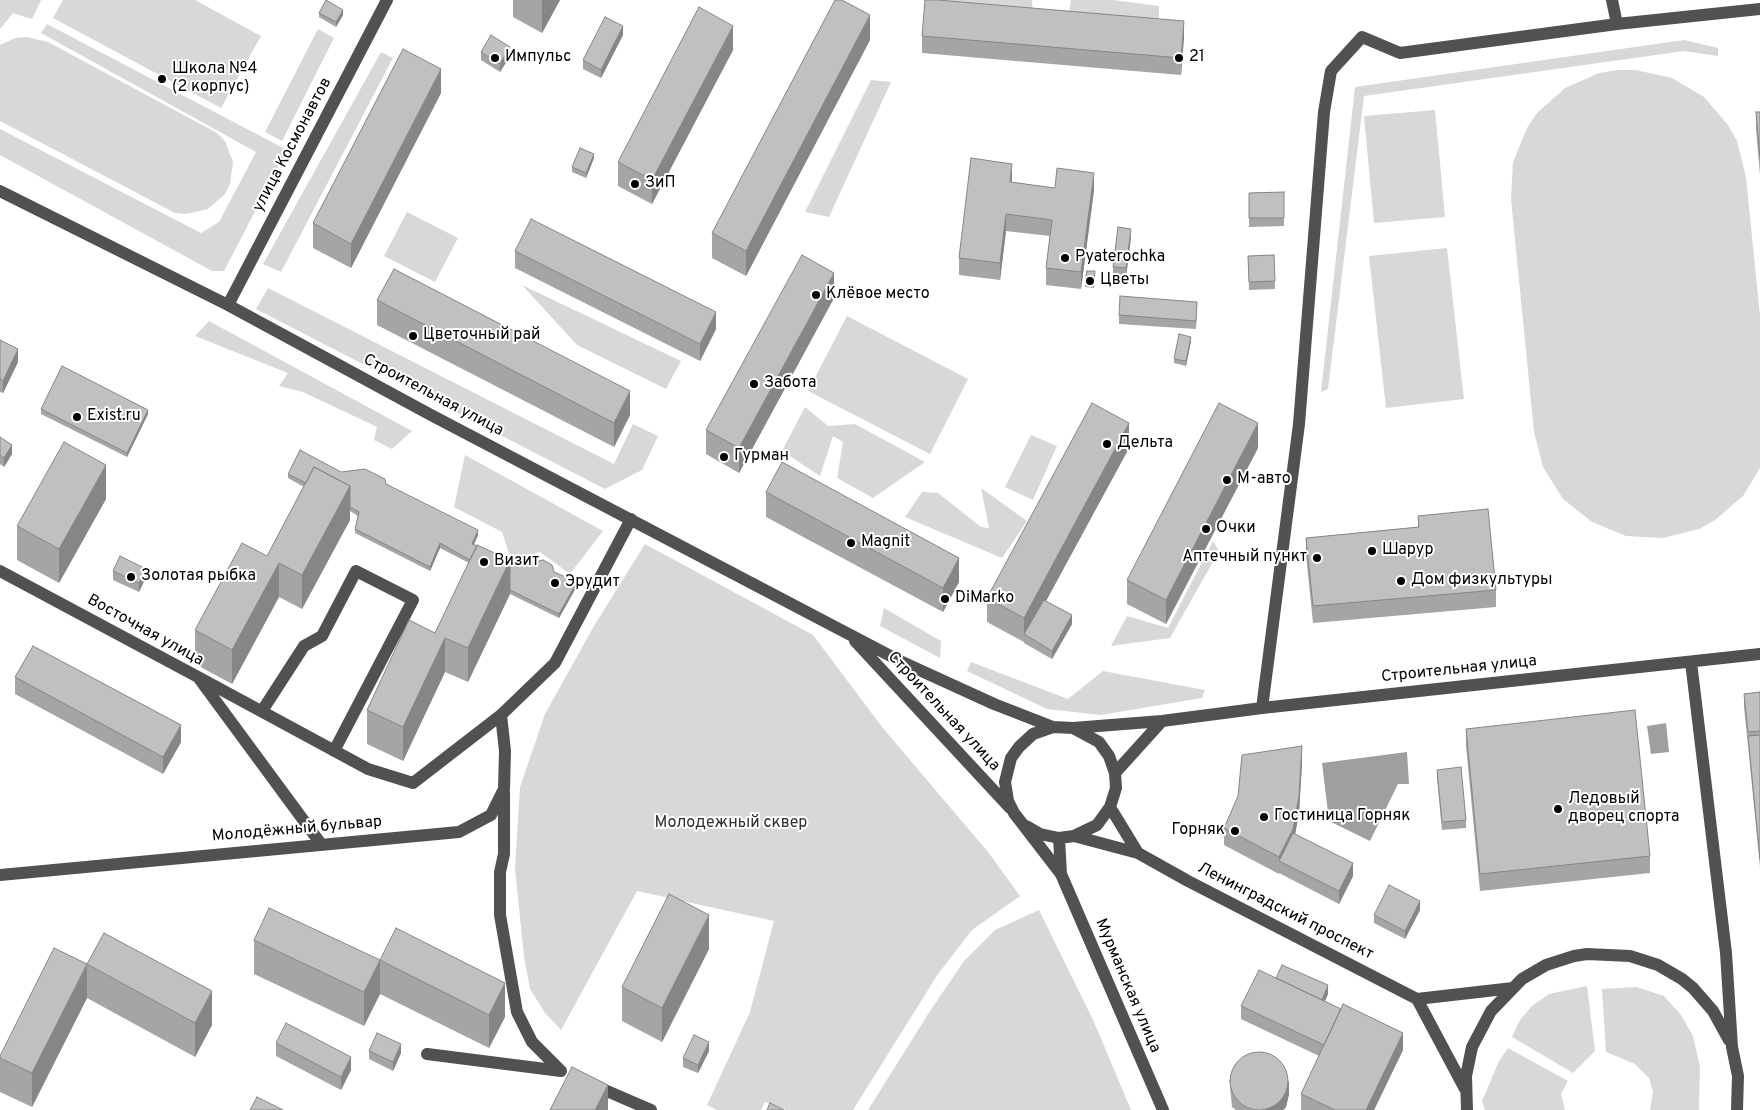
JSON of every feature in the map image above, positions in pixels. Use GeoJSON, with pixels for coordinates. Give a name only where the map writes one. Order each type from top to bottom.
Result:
{"type":"FeatureCollection","features":[{"type":"Feature","properties":{"kind":"street","name":"улица Космонавтов"},"geometry":{"type":"LineString","coordinates":[[228,305],[388,0]]}},
{"type":"Feature","properties":{"kind":"street"},"geometry":{"type":"LineString","coordinates":[[1612,0],[1617,24]]}},
{"type":"Feature","properties":{"kind":"street"},"geometry":{"type":"LineString","coordinates":[[1262,708],[1299,424],[1324,112],[1331,71],[1362,37],[1400,53],[1617,24],[1760,9]]}},
{"type":"Feature","properties":{"kind":"street","name":"Строительная улица"},"geometry":{"type":"LineString","coordinates":[[0,191],[228,305],[431,415],[902,662],[994,704],[1053,727]]}},
{"type":"Feature","properties":{"kind":"street"},"geometry":{"type":"LineString","coordinates":[[198,677],[368,769],[413,783],[500,715],[555,663],[631,519]]}},
{"type":"Feature","properties":{"kind":"street","name":"Восточная улица"},"geometry":{"type":"LineString","coordinates":[[0,571],[198,677],[321,844]]}},
{"type":"Feature","properties":{"kind":"street"},"geometry":{"type":"LineString","coordinates":[[262,711],[304,646],[322,636],[356,571],[413,600],[334,751]]}},
{"type":"Feature","properties":{"kind":"street","name":"Строительная улица"},"geometry":{"type":"LineString","coordinates":[[848,634],[1014,813]]}},
{"type":"Feature","properties":{"kind":"street","name":"Строительная улица"},"geometry":{"type":"LineString","coordinates":[[1073,728],[1162,721],[1262,708],[1760,654]]}},
{"type":"Feature","properties":{"kind":"street"},"geometry":{"type":"LineString","coordinates":[[1691,662],[1726,953],[1732,1047],[1738,1076],[1740,1108]]}},
{"type":"Feature","properties":{"kind":"street","name":"Молодёжный бульвар"},"geometry":{"type":"LineString","coordinates":[[0,875],[459,832],[491,816],[504,789],[505,751],[500,715]]}},
{"type":"Feature","properties":{"kind":"street"},"geometry":{"type":"LineString","coordinates":[[1115,773],[1162,721]]}},
{"type":"Feature","properties":{"kind":"street"},"geometry":{"type":"LineString","coordinates":[[1026,826],[1040,834],[1059,838],[1074,836],[1097,825],[1110,807],[1116,788],[1115,773],[1109,756],[1098,742],[1073,728],[1053,727],[1033,734],[1019,746],[1011,758],[1005,782],[1008,801],[1014,813],[1026,826],[1061,874]]}},
{"type":"Feature","properties":{"kind":"street"},"geometry":{"type":"LineString","coordinates":[[504,789],[504,854],[500,872],[500,915],[517,1012],[532,1042],[560,1070]]}},
{"type":"Feature","properties":{"kind":"street","name":"Ленинградский проспект"},"geometry":{"type":"LineString","coordinates":[[1110,807],[1138,853]]}},
{"type":"Feature","properties":{"kind":"street","name":"Ленинградский проспект"},"geometry":{"type":"LineString","coordinates":[[1074,836],[1138,853],[1188,881],[1417,999]]}},
{"type":"Feature","properties":{"kind":"street"},"geometry":{"type":"LineString","coordinates":[[1059,838],[1061,874]]}},
{"type":"Feature","properties":{"kind":"street","name":"Мурманская улица"},"geometry":{"type":"LineString","coordinates":[[1061,874],[1163,1110]]}},
{"type":"Feature","properties":{"kind":"street"},"geometry":{"type":"LineString","coordinates":[[1467,1110],[1465,1090],[1468,1061],[1477,1036],[1491,1011],[1522,979],[1546,965],[1574,956],[1601,954],[1630,956],[1658,965],[1693,988],[1720,1022],[1732,1047]]}},
{"type":"Feature","properties":{"kind":"street"},"geometry":{"type":"LineString","coordinates":[[1465,1090],[1417,999],[1513,988]]}},
{"type":"Feature","properties":{"kind":"street"},"geometry":{"type":"LineString","coordinates":[[427,1054],[560,1070],[648,1109]]}},
{"type":"Feature","properties":{"kind":"green space"},"geometry":{"type":"Polygon","coordinates":[[[0,0],[41,0],[32,19],[13,13],[0,29],[0,0]]]}},
{"type":"Feature","properties":{"kind":"green space"},"geometry":{"type":"Polygon","coordinates":[[[63,0],[195,0],[261,36],[221,108],[53,18],[63,0]]]}},
{"type":"Feature","properties":{"kind":"green space"},"geometry":{"type":"Polygon","coordinates":[[[931,0],[1032,0],[1033,17],[931,0]]]}},
{"type":"Feature","properties":{"kind":"green space"},"geometry":{"type":"Polygon","coordinates":[[[1071,0],[1113,0],[1159,6],[1159,32],[1067,23],[1071,0]]]}},
{"type":"Feature","properties":{"kind":"green space"},"geometry":{"type":"Polygon","coordinates":[[[47,24],[287,150],[224,271],[212,271],[0,155],[0,129],[201,233],[219,222],[256,152],[41,33],[47,24]]]}},
{"type":"Feature","properties":{"kind":"green space"},"geometry":{"type":"Polygon","coordinates":[[[318,29],[334,38],[282,141],[265,132],[318,29]]]}},
{"type":"Feature","properties":{"kind":"green space"},"geometry":{"type":"Polygon","coordinates":[[[27,37],[48,42],[217,133],[225,141],[233,162],[230,184],[225,194],[208,209],[186,214],[175,213],[0,121],[0,45],[15,38],[27,37]]]}},
{"type":"Feature","properties":{"kind":"green space"},"geometry":{"type":"Polygon","coordinates":[[[1684,40],[1718,48],[1718,56],[1684,51],[1364,96],[1328,389],[1321,392],[1355,87],[1684,40]]]}},
{"type":"Feature","properties":{"kind":"green space"},"geometry":{"type":"Polygon","coordinates":[[[381,52],[393,58],[281,272],[263,264],[381,52]]]}},
{"type":"Feature","properties":{"kind":"green space"},"geometry":{"type":"Polygon","coordinates":[[[1617,70],[1636,70],[1672,78],[1704,97],[1728,125],[1737,141],[1746,177],[1760,316],[1760,468],[1743,496],[1715,520],[1699,529],[1663,538],[1626,536],[1592,522],[1563,499],[1543,467],[1534,432],[1511,199],[1513,162],[1527,128],[1537,113],[1565,88],[1599,73],[1617,70]]]}},
{"type":"Feature","properties":{"kind":"green space"},"geometry":{"type":"Polygon","coordinates":[[[871,80],[891,82],[829,217],[805,212],[871,80]]]}},
{"type":"Feature","properties":{"kind":"green space"},"geometry":{"type":"Polygon","coordinates":[[[1435,110],[1445,217],[1374,223],[1364,116],[1435,110]]]}},
{"type":"Feature","properties":{"kind":"green space"},"geometry":{"type":"Polygon","coordinates":[[[407,212],[458,238],[435,282],[384,256],[407,212]]]}},
{"type":"Feature","properties":{"kind":"green space"},"geometry":{"type":"Polygon","coordinates":[[[1447,248],[1464,399],[1386,408],[1369,256],[1447,248]]]}},
{"type":"Feature","properties":{"kind":"green space"},"geometry":{"type":"Polygon","coordinates":[[[522,285],[681,361],[666,389],[577,345],[522,285]]]}},
{"type":"Feature","properties":{"kind":"green space"},"geometry":{"type":"Polygon","coordinates":[[[268,288],[614,464],[633,424],[658,436],[642,470],[605,489],[256,309],[268,288]]]}},
{"type":"Feature","properties":{"kind":"green space"},"geometry":{"type":"Polygon","coordinates":[[[847,316],[968,379],[930,454],[808,391],[847,316]]]}},
{"type":"Feature","properties":{"kind":"green space"},"geometry":{"type":"Polygon","coordinates":[[[209,321],[412,431],[392,449],[374,440],[377,427],[303,392],[279,386],[288,373],[195,336],[209,321]]]}},
{"type":"Feature","properties":{"kind":"green space"},"geometry":{"type":"Polygon","coordinates":[[[805,407],[828,426],[855,424],[925,462],[873,498],[837,478],[843,442],[833,436],[820,476],[782,451],[805,407]]]}},
{"type":"Feature","properties":{"kind":"green space"},"geometry":{"type":"Polygon","coordinates":[[[1031,435],[1057,446],[1033,500],[1005,487],[1031,435]]]}},
{"type":"Feature","properties":{"kind":"green space"},"geometry":{"type":"Polygon","coordinates":[[[465,455],[603,531],[570,574],[540,552],[511,560],[502,532],[454,507],[465,455]]]}},
{"type":"Feature","properties":{"kind":"green space"},"geometry":{"type":"Polygon","coordinates":[[[981,488],[1027,521],[1002,558],[905,517],[922,492],[938,493],[981,527],[989,528],[981,488]]]}},
{"type":"Feature","properties":{"kind":"green space"},"geometry":{"type":"Polygon","coordinates":[[[1213,541],[1219,551],[1170,638],[1111,646],[1127,616],[1168,628],[1213,541]]]}},
{"type":"Feature","properties":{"kind":"green space","name":"Молодежный сквер"},"geometry":{"type":"Polygon","coordinates":[[[645,544],[813,635],[882,727],[988,852],[1020,896],[972,930],[938,974],[853,1110],[786,1110],[765,1102],[761,1110],[717,1110],[707,1105],[750,1012],[774,921],[637,891],[561,1030],[545,1013],[530,989],[524,956],[515,869],[520,787],[545,714],[594,626],[645,544]]]}},
{"type":"Feature","properties":{"kind":"green space"},"geometry":{"type":"Polygon","coordinates":[[[884,608],[941,641],[940,658],[880,626],[884,608]]]}},
{"type":"Feature","properties":{"kind":"green space"},"geometry":{"type":"Polygon","coordinates":[[[971,662],[1068,699],[1103,671],[1205,690],[1202,698],[1101,715],[1047,709],[967,671],[971,662]]]}},
{"type":"Feature","properties":{"kind":"green space"},"geometry":{"type":"Polygon","coordinates":[[[1039,910],[1094,1022],[1131,1110],[868,1110],[930,1011],[964,961],[995,930],[1039,910]]]}},
{"type":"Feature","properties":{"kind":"green space"},"geometry":{"type":"Polygon","coordinates":[[[1587,986],[1595,1051],[1573,1073],[1512,1037],[1520,1020],[1532,1006],[1549,994],[1587,986]]]}},
{"type":"Feature","properties":{"kind":"green space"},"geometry":{"type":"Polygon","coordinates":[[[1637,987],[1664,996],[1681,1015],[1693,1036],[1700,1067],[1699,1110],[1650,1110],[1653,1092],[1649,1078],[1635,1064],[1606,1052],[1602,989],[1637,987]]]}},
{"type":"Feature","properties":{"kind":"green space"},"geometry":{"type":"Polygon","coordinates":[[[1508,1048],[1568,1081],[1561,1094],[1565,1110],[1485,1110],[1482,1101],[1499,1061],[1508,1048]]]}},
{"type":"Feature","properties":{"kind":"shaded area"},"geometry":{"type":"Polygon","coordinates":[[[1666,723],[1669,752],[1651,754],[1647,726],[1666,723]]]}},
{"type":"Feature","properties":{"kind":"shaded area"},"geometry":{"type":"Polygon","coordinates":[[[1407,752],[1409,784],[1398,784],[1370,841],[1329,821],[1322,763],[1407,752]]]}},
{"type":"Feature","properties":{"kind":"building"},"geometry":{"type":"Polygon","coordinates":[[[326,0],[343,10],[336,22],[319,13],[326,0]]]}},
{"type":"Feature","properties":{"kind":"building"},"geometry":{"type":"Polygon","coordinates":[[[835,0],[842,0],[870,15],[746,251],[712,233],[835,0]]]}},
{"type":"Feature","properties":{"kind":"building"},"geometry":{"type":"Polygon","coordinates":[[[925,0],[1184,21],[1181,58],[922,36],[925,0]]]}},
{"type":"Feature","properties":{"kind":"building"},"geometry":{"type":"Polygon","coordinates":[[[699,7],[733,26],[652,180],[618,162],[699,7]]]}},
{"type":"Feature","properties":{"kind":"building"},"geometry":{"type":"Polygon","coordinates":[[[605,17],[623,26],[601,70],[583,60],[605,17]]]}},
{"type":"Feature","properties":{"kind":"building"},"geometry":{"type":"Polygon","coordinates":[[[491,35],[510,47],[500,64],[481,52],[491,35]]]}},
{"type":"Feature","properties":{"kind":"building"},"geometry":{"type":"Polygon","coordinates":[[[403,49],[441,69],[351,244],[313,223],[403,49]]]}},
{"type":"Feature","properties":{"kind":"building"},"geometry":{"type":"Polygon","coordinates":[[[1756,112],[1760,112],[1760,158],[1756,112]]]}},
{"type":"Feature","properties":{"kind":"building"},"geometry":{"type":"Polygon","coordinates":[[[580,148],[594,154],[586,173],[572,167],[580,148]]]}},
{"type":"Feature","properties":{"kind":"building"},"geometry":{"type":"Polygon","coordinates":[[[971,158],[1012,164],[1010,182],[1055,188],[1057,168],[1094,173],[1081,272],[1046,268],[1052,220],[1006,214],[1000,263],[959,258],[971,158]]]}},
{"type":"Feature","properties":{"kind":"building"},"geometry":{"type":"Polygon","coordinates":[[[1284,192],[1284,218],[1249,218],[1249,193],[1284,192]]]}},
{"type":"Feature","properties":{"kind":"building"},"geometry":{"type":"Polygon","coordinates":[[[531,219],[716,312],[700,344],[515,251],[531,219]]]}},
{"type":"Feature","properties":{"kind":"building"},"geometry":{"type":"Polygon","coordinates":[[[1118,227],[1131,229],[1126,268],[1113,267],[1118,227]]]}},
{"type":"Feature","properties":{"kind":"building"},"geometry":{"type":"Polygon","coordinates":[[[802,255],[834,273],[739,448],[706,430],[802,255]]]}},
{"type":"Feature","properties":{"kind":"building"},"geometry":{"type":"Polygon","coordinates":[[[1274,255],[1275,281],[1249,282],[1248,256],[1274,255]]]}},
{"type":"Feature","properties":{"kind":"building"},"geometry":{"type":"Polygon","coordinates":[[[394,269],[630,391],[614,423],[377,300],[394,269]]]}},
{"type":"Feature","properties":{"kind":"building"},"geometry":{"type":"Polygon","coordinates":[[[1087,271],[1095,271],[1094,283],[1085,282],[1087,271]]]}},
{"type":"Feature","properties":{"kind":"building"},"geometry":{"type":"Polygon","coordinates":[[[1120,296],[1197,302],[1196,321],[1119,315],[1120,296]]]}},
{"type":"Feature","properties":{"kind":"building"},"geometry":{"type":"Polygon","coordinates":[[[1179,334],[1191,337],[1186,361],[1174,359],[1179,334]]]}},
{"type":"Feature","properties":{"kind":"building"},"geometry":{"type":"Polygon","coordinates":[[[0,340],[18,349],[3,381],[0,379],[0,340]]]}},
{"type":"Feature","properties":{"kind":"building"},"geometry":{"type":"Polygon","coordinates":[[[62,366],[148,410],[127,453],[41,409],[62,366]]]}},
{"type":"Feature","properties":{"kind":"building"},"geometry":{"type":"Polygon","coordinates":[[[1092,403],[1129,423],[1024,618],[987,598],[1092,403]]]}},
{"type":"Feature","properties":{"kind":"building"},"geometry":{"type":"Polygon","coordinates":[[[1219,403],[1258,423],[1166,600],[1127,580],[1219,403]]]}},
{"type":"Feature","properties":{"kind":"building"},"geometry":{"type":"Polygon","coordinates":[[[0,437],[12,445],[4,458],[0,455],[0,437]]]}},
{"type":"Feature","properties":{"kind":"building"},"geometry":{"type":"Polygon","coordinates":[[[64,442],[106,465],[59,549],[17,526],[64,442]]]}},
{"type":"Feature","properties":{"kind":"building"},"geometry":{"type":"Polygon","coordinates":[[[300,450],[341,472],[365,469],[385,479],[386,484],[478,530],[472,544],[477,546],[470,560],[440,543],[430,567],[355,529],[359,512],[350,507],[350,486],[314,467],[306,483],[288,474],[300,450]]]}},
{"type":"Feature","properties":{"kind":"building"},"geometry":{"type":"Polygon","coordinates":[[[782,462],[959,558],[943,588],[766,492],[782,462]]]}},
{"type":"Feature","properties":{"kind":"building"},"geometry":{"type":"Polygon","coordinates":[[[314,467],[350,486],[302,575],[279,563],[232,650],[195,630],[242,543],[267,556],[314,467]]]}},
{"type":"Feature","properties":{"kind":"building","name":"Дом физкультуры"},"geometry":{"type":"Polygon","coordinates":[[[1488,509],[1496,590],[1313,606],[1306,538],[1419,527],[1418,516],[1488,509]]]}},
{"type":"Feature","properties":{"kind":"building"},"geometry":{"type":"Polygon","coordinates":[[[477,545],[510,560],[468,648],[445,638],[403,727],[367,710],[409,620],[435,633],[477,545]]]}},
{"type":"Feature","properties":{"kind":"building"},"geometry":{"type":"Polygon","coordinates":[[[120,556],[146,569],[139,583],[113,571],[120,556]]]}},
{"type":"Feature","properties":{"kind":"building"},"geometry":{"type":"Polygon","coordinates":[[[543,560],[552,565],[554,572],[577,582],[559,614],[510,590],[510,562],[517,566],[543,560]]]}},
{"type":"Feature","properties":{"kind":"building"},"geometry":{"type":"Polygon","coordinates":[[[1044,600],[1072,615],[1052,651],[1024,634],[1044,600]]]}},
{"type":"Feature","properties":{"kind":"building"},"geometry":{"type":"Polygon","coordinates":[[[33,646],[181,725],[163,757],[15,677],[33,646]]]}},
{"type":"Feature","properties":{"kind":"building"},"geometry":{"type":"Polygon","coordinates":[[[1760,692],[1760,731],[1748,732],[1744,694],[1760,692]]]}},
{"type":"Feature","properties":{"kind":"building","name":"Ледовый дворец спорта"},"geometry":{"type":"Polygon","coordinates":[[[1635,710],[1650,856],[1480,874],[1466,729],[1635,710]]]}},
{"type":"Feature","properties":{"kind":"building"},"geometry":{"type":"Polygon","coordinates":[[[1760,735],[1760,859],[1748,736],[1760,735]]]}},
{"type":"Feature","properties":{"kind":"building"},"geometry":{"type":"Polygon","coordinates":[[[1302,746],[1299,796],[1293,829],[1279,857],[1224,828],[1238,796],[1242,755],[1302,746]]]}},
{"type":"Feature","properties":{"kind":"building"},"geometry":{"type":"Polygon","coordinates":[[[1461,767],[1466,820],[1442,822],[1437,770],[1461,767]]]}},
{"type":"Feature","properties":{"kind":"building"},"geometry":{"type":"Polygon","coordinates":[[[1293,833],[1353,863],[1339,891],[1279,861],[1293,833]]]}},
{"type":"Feature","properties":{"kind":"building"},"geometry":{"type":"Polygon","coordinates":[[[1389,885],[1420,901],[1405,931],[1374,915],[1389,885]]]}},
{"type":"Feature","properties":{"kind":"building"},"geometry":{"type":"Polygon","coordinates":[[[669,894],[709,915],[662,1008],[622,987],[669,894]]]}},
{"type":"Feature","properties":{"kind":"building"},"geometry":{"type":"Polygon","coordinates":[[[269,908],[380,960],[364,992],[254,940],[269,908]]]}},
{"type":"Feature","properties":{"kind":"building"},"geometry":{"type":"Polygon","coordinates":[[[396,928],[505,983],[489,1015],[380,960],[396,928]]]}},
{"type":"Feature","properties":{"kind":"building"},"geometry":{"type":"Polygon","coordinates":[[[104,933],[212,991],[195,1023],[87,964],[104,933]]]}},
{"type":"Feature","properties":{"kind":"building"},"geometry":{"type":"Polygon","coordinates":[[[54,948],[87,964],[32,1073],[0,1058],[0,1056],[54,948]]]}},
{"type":"Feature","properties":{"kind":"building"},"geometry":{"type":"Polygon","coordinates":[[[1282,965],[1328,985],[1322,1000],[1276,978],[1282,965]]]}},
{"type":"Feature","properties":{"kind":"building"},"geometry":{"type":"Polygon","coordinates":[[[1259,970],[1341,1009],[1324,1045],[1241,1006],[1259,970]]]}},
{"type":"Feature","properties":{"kind":"building"},"geometry":{"type":"Polygon","coordinates":[[[1343,1004],[1403,1033],[1366,1110],[1335,1110],[1301,1094],[1343,1004]]]}},
{"type":"Feature","properties":{"kind":"building"},"geometry":{"type":"Polygon","coordinates":[[[286,1023],[351,1057],[341,1077],[276,1043],[286,1023]]]}},
{"type":"Feature","properties":{"kind":"building"},"geometry":{"type":"Polygon","coordinates":[[[377,1033],[401,1044],[393,1062],[369,1051],[377,1033]]]}},
{"type":"Feature","properties":{"kind":"building"},"geometry":{"type":"Polygon","coordinates":[[[694,1035],[709,1042],[698,1065],[683,1058],[694,1035]]]}},
{"type":"Feature","properties":{"kind":"building"},"geometry":{"type":"Polygon","coordinates":[[[1259,1052],[1270,1054],[1280,1060],[1286,1070],[1288,1081],[1286,1092],[1280,1102],[1270,1108],[1259,1110],[1248,1108],[1238,1102],[1232,1092],[1230,1081],[1232,1070],[1238,1060],[1248,1054],[1259,1052]]]}},
{"type":"Feature","properties":{"kind":"building"},"geometry":{"type":"Polygon","coordinates":[[[572,1067],[608,1085],[595,1110],[550,1110],[572,1067]]]}},
{"type":"Feature","properties":{"kind":"building"},"geometry":{"type":"Polygon","coordinates":[[[257,1097],[283,1110],[250,1110],[257,1097]]]}},
{"type":"Feature","properties":{"kind":"building"},"geometry":{"type":"Polygon","coordinates":[[[770,1103],[784,1110],[767,1110],[770,1103]]]}},
{"type":"Feature","properties":{"kind":"place","name":"Импульс"},"geometry":{"type":"Point","coordinates":[495,58]}},
{"type":"Feature","properties":{"kind":"place","name":"21"},"geometry":{"type":"Point","coordinates":[1179,58]}},
{"type":"Feature","properties":{"kind":"place","name":"Школа №4 (2 корпус)"},"geometry":{"type":"Point","coordinates":[162,79]}},
{"type":"Feature","properties":{"kind":"place","name":"ЗиП"},"geometry":{"type":"Point","coordinates":[635,184]}},
{"type":"Feature","properties":{"kind":"place","name":"Pyaterochka"},"geometry":{"type":"Point","coordinates":[1065,258]}},
{"type":"Feature","properties":{"kind":"place","name":"Цветы"},"geometry":{"type":"Point","coordinates":[1090,281]}},
{"type":"Feature","properties":{"kind":"place","name":"Клёвое место"},"geometry":{"type":"Point","coordinates":[816,295]}},
{"type":"Feature","properties":{"kind":"place","name":"Цветочный рай"},"geometry":{"type":"Point","coordinates":[413,336]}},
{"type":"Feature","properties":{"kind":"place","name":"Забота"},"geometry":{"type":"Point","coordinates":[754,384]}},
{"type":"Feature","properties":{"kind":"place","name":"Exist.ru"},"geometry":{"type":"Point","coordinates":[77,417]}},
{"type":"Feature","properties":{"kind":"place","name":"Дельта"},"geometry":{"type":"Point","coordinates":[1107,444]}},
{"type":"Feature","properties":{"kind":"place","name":"Гурман"},"geometry":{"type":"Point","coordinates":[724,457]}},
{"type":"Feature","properties":{"kind":"place","name":"М-авто"},"geometry":{"type":"Point","coordinates":[1227,480]}},
{"type":"Feature","properties":{"kind":"place","name":"Очки"},"geometry":{"type":"Point","coordinates":[1206,529]}},
{"type":"Feature","properties":{"kind":"place","name":"Magnit"},"geometry":{"type":"Point","coordinates":[851,543]}},
{"type":"Feature","properties":{"kind":"place","name":"Шарур"},"geometry":{"type":"Point","coordinates":[1372,551]}},
{"type":"Feature","properties":{"kind":"place","name":"Аптечный пункт"},"geometry":{"type":"Point","coordinates":[1317,558]}},
{"type":"Feature","properties":{"kind":"place","name":"Визит"},"geometry":{"type":"Point","coordinates":[484,562]}},
{"type":"Feature","properties":{"kind":"place","name":"Золотая рыбка"},"geometry":{"type":"Point","coordinates":[131,577]}},
{"type":"Feature","properties":{"kind":"place","name":"Дом физкультуры"},"geometry":{"type":"Point","coordinates":[1401,581]}},
{"type":"Feature","properties":{"kind":"place","name":"Эрудит"},"geometry":{"type":"Point","coordinates":[555,583]}},
{"type":"Feature","properties":{"kind":"place","name":"DiMarko"},"geometry":{"type":"Point","coordinates":[945,599]}},
{"type":"Feature","properties":{"kind":"place","name":"Ледовый дворец спорта"},"geometry":{"type":"Point","coordinates":[1558,809]}},
{"type":"Feature","properties":{"kind":"place","name":"Гостиница Горняк"},"geometry":{"type":"Point","coordinates":[1264,817]}},
{"type":"Feature","properties":{"kind":"place","name":"Горняк"},"geometry":{"type":"Point","coordinates":[1235,831]}}]}
